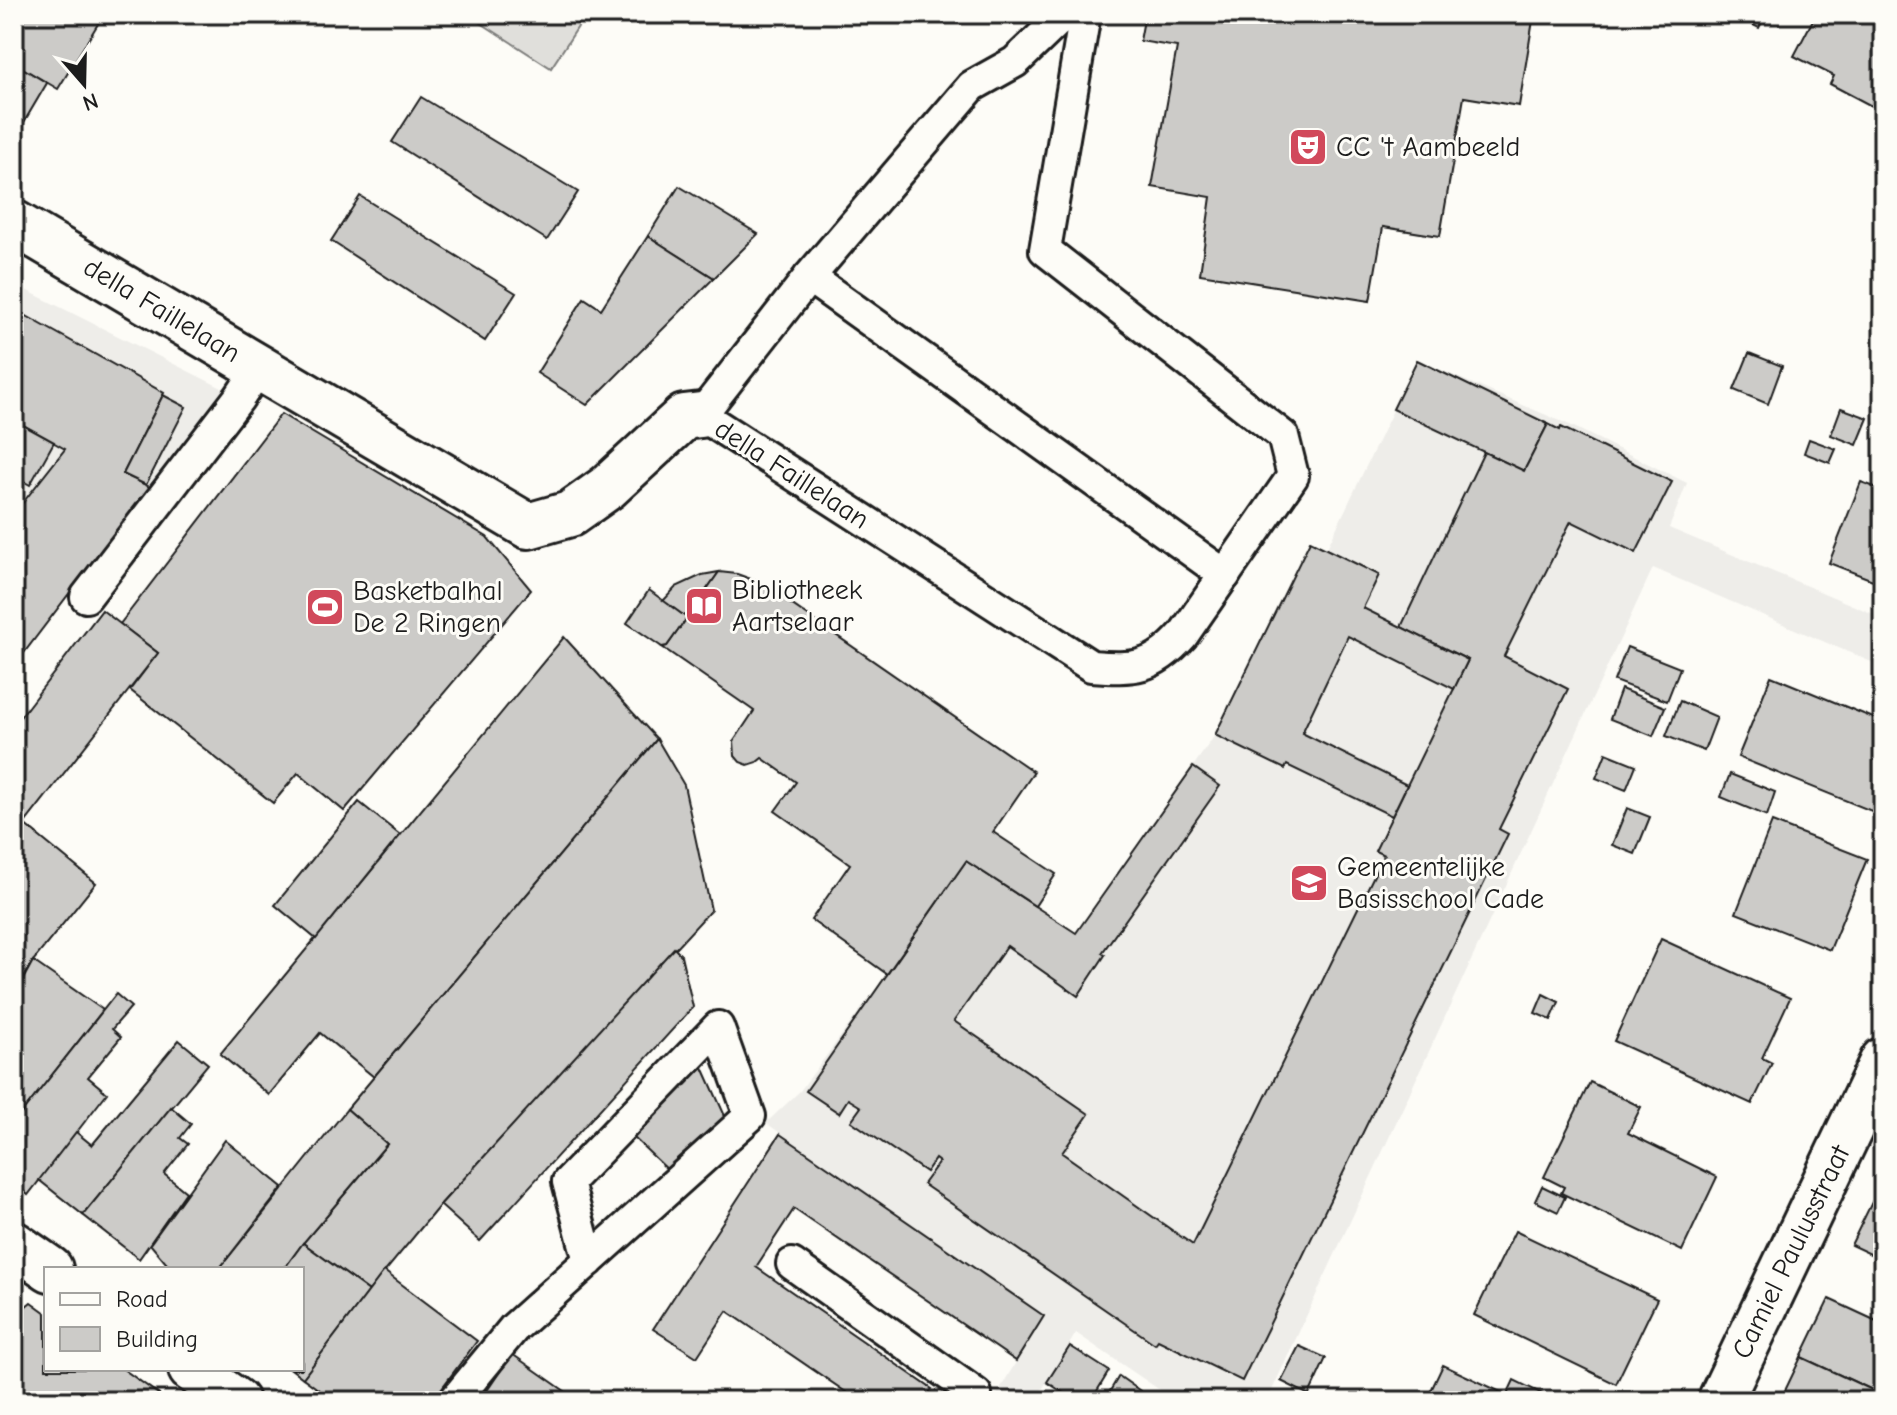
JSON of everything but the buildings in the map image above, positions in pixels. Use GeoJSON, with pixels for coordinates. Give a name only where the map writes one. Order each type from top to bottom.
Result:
{"type":"FeatureCollection","features":[{"type":"Feature","properties":{"kind":"street","name":"della Faillelaan"},"geometry":{"type":"LineString","coordinates":[[14,223],[528,526],[570,514],[608,487],[684,417],[701,415]]}},
{"type":"Feature","properties":{"kind":"street","name":"Camiel Paulusstraat"},"geometry":{"type":"LineString","coordinates":[[1720,1401],[1883,1060]]}},
{"type":"Feature","properties":{"kind":"street"},"geometry":{"type":"LineString","coordinates":[[14,1244],[47,1267]]}},
{"type":"Feature","properties":{"kind":"street"},"geometry":{"type":"LineString","coordinates":[[194,1371],[236,1401]]}},
{"type":"Feature","properties":{"kind":"lane"},"geometry":{"type":"LineString","coordinates":[[701,415],[809,277],[972,86],[1015,62],[1065,14]]}},
{"type":"Feature","properties":{"kind":"lane","name":"della Faillelaan"},"geometry":{"type":"LineString","coordinates":[[701,415],[1091,666],[1144,666],[1167,654],[1293,476],[1283,436],[1045,250],[1085,14]]}},
{"type":"Feature","properties":{"kind":"lane"},"geometry":{"type":"LineString","coordinates":[[809,277],[1225,575]]}},
{"type":"Feature","properties":{"kind":"lane"},"geometry":{"type":"LineString","coordinates":[[86,597],[259,368]]}},
{"type":"Feature","properties":{"kind":"lane"},"geometry":{"type":"LineString","coordinates":[[454,1401],[514,1328],[589,1261],[750,1116],[718,1027],[568,1182],[589,1261]]}},
{"type":"Feature","properties":{"kind":"lane"},"geometry":{"type":"LineString","coordinates":[[792,1264],[976,1394],[972,1401]]}},
{"type":"Feature","properties":{"kind":"shaded area"},"geometry":{"type":"Polygon","coordinates":[[[467,14],[575,14],[583,19],[551,68],[467,14]]]}},
{"type":"Feature","properties":{"kind":"shaded area"},"geometry":{"type":"Polygon","coordinates":[[[14,284],[226,390],[14,667],[14,284]]]}},
{"type":"Feature","properties":{"kind":"shaded area","name":"Gemeentelijke Basisschool Cade"},"geometry":{"type":"Polygon","coordinates":[[[1417,360],[1570,425],[1687,483],[1669,528],[1883,618],[1883,667],[1653,568],[1267,1401],[1176,1401],[1076,1333],[1035,1401],[993,1401],[1043,1316],[766,1123],[800,1091],[966,861],[1077,933],[1215,735],[1310,541],[1327,548],[1417,360]]]}},
{"type":"Feature","properties":{"kind":"place","name":"CC 't Aambeeld"},"geometry":{"type":"Point","coordinates":[1308,147]}},
{"type":"Feature","properties":{"kind":"place","name":"Bibliotheek Aartselaar"},"geometry":{"type":"Point","coordinates":[704,606]}},
{"type":"Feature","properties":{"kind":"place","name":"Basketbalhal De 2 Ringen"},"geometry":{"type":"Point","coordinates":[325,607]}},
{"type":"Feature","properties":{"kind":"place","name":"Gemeentelijke Basisschool Cade"},"geometry":{"type":"Point","coordinates":[1309,883]}}]}
